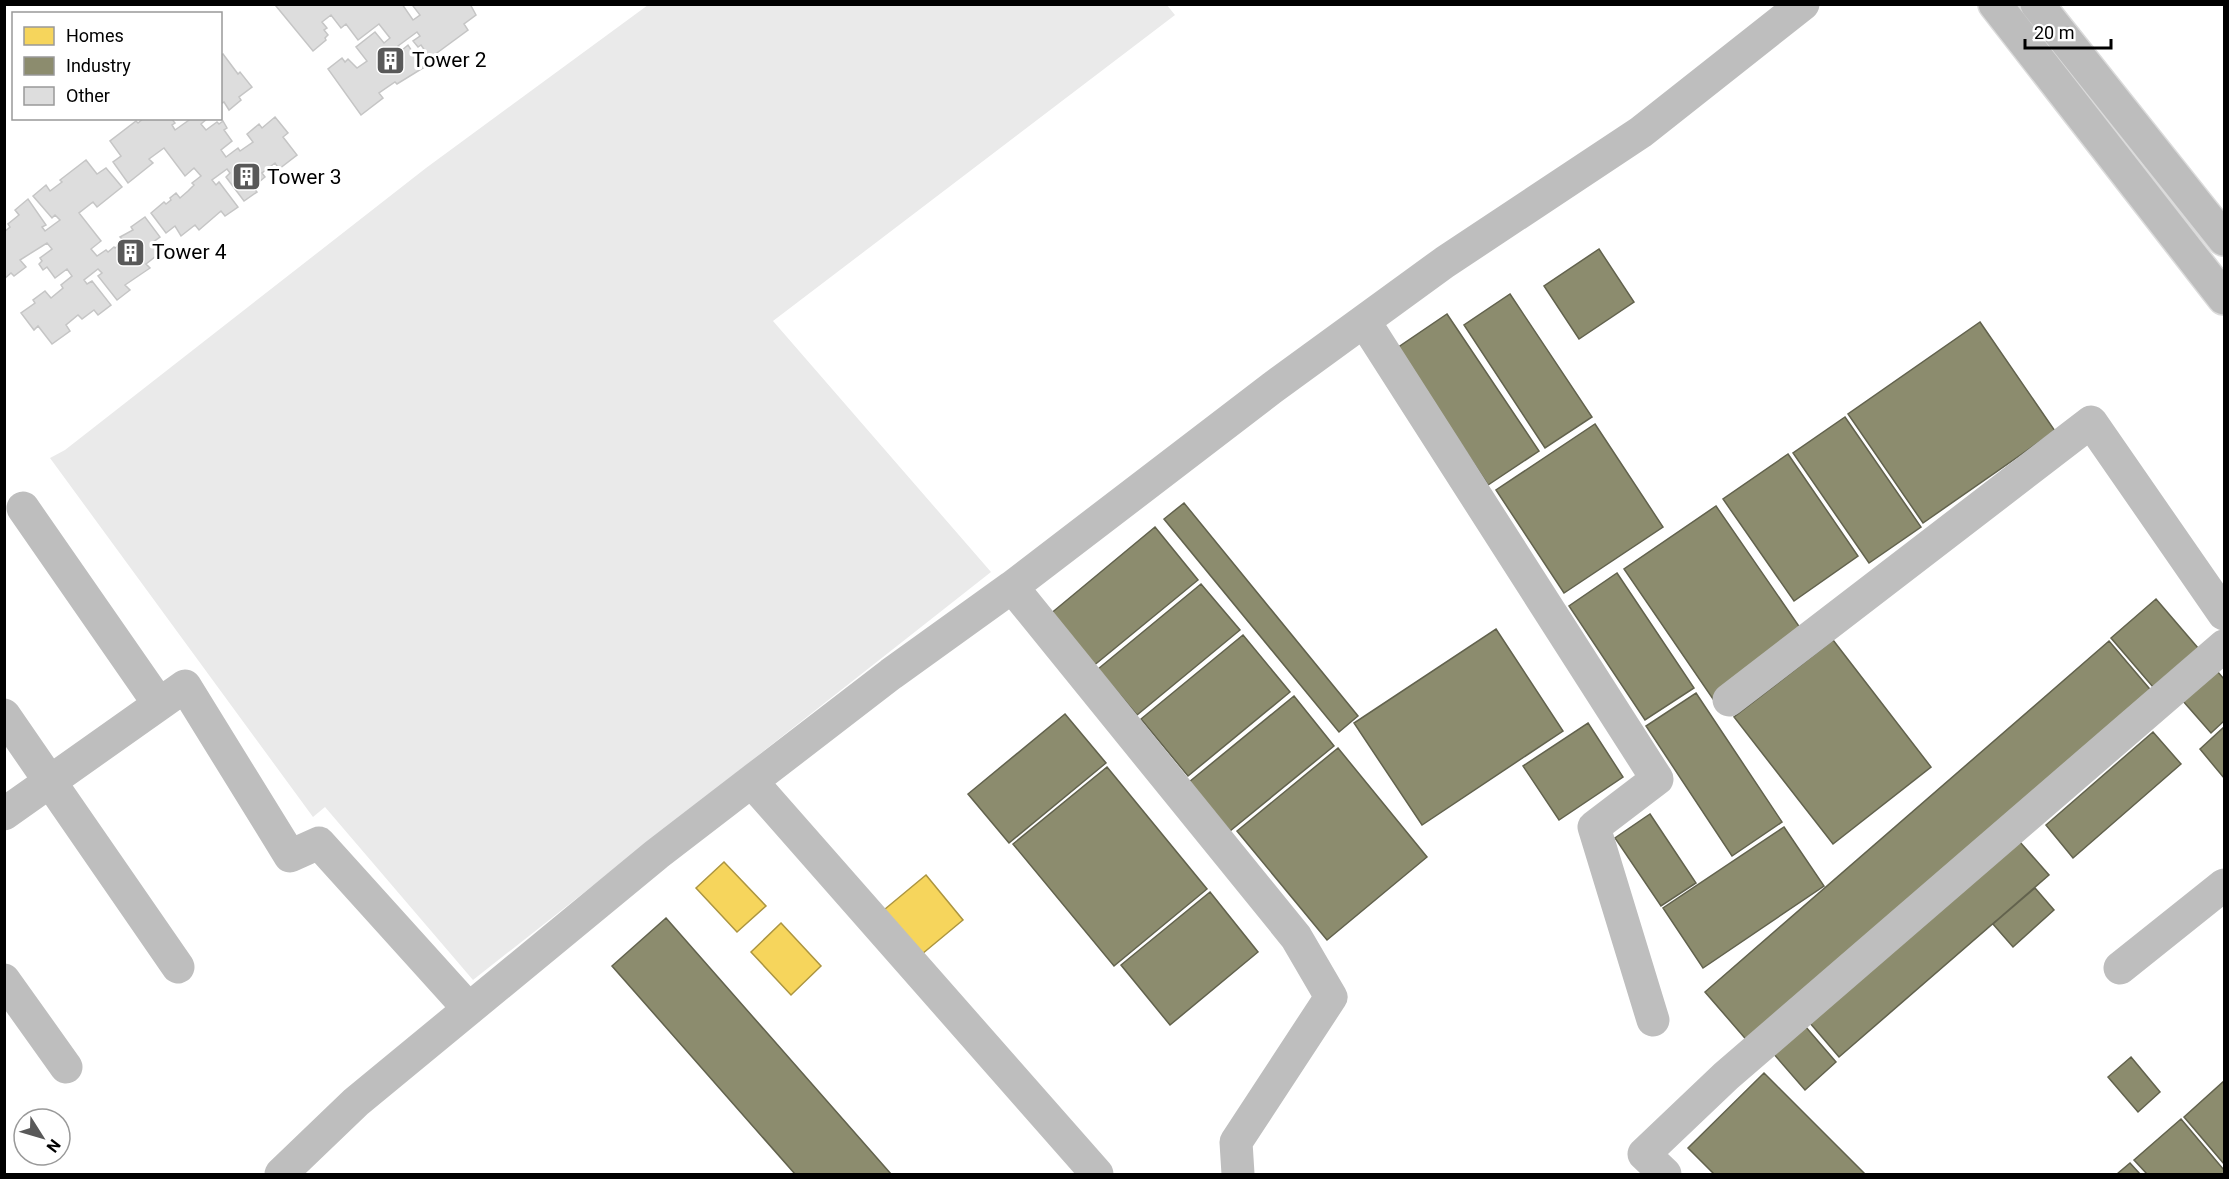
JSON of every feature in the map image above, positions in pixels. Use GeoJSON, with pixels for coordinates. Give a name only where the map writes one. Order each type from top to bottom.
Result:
{"type":"FeatureCollection","features":[{"type":"Feature","properties":{"kind":"main road"},"geometry":{"type":"LineString","coordinates":[[1995,4],[2224,298]]}},
{"type":"Feature","properties":{"kind":"main road"},"geometry":{"type":"LineString","coordinates":[[2037,4],[2224,239]]}},
{"type":"Feature","properties":{"kind":"street"},"geometry":{"type":"LineString","coordinates":[[281,1174],[356,1102],[657,854],[891,674],[1012,587],[1272,388],[1445,262],[1641,132],[1803,4]]}},
{"type":"Feature","properties":{"kind":"street"},"geometry":{"type":"LineString","coordinates":[[1364,321],[1657,779],[1594,827],[1653,1020]]}},
{"type":"Feature","properties":{"kind":"street"},"geometry":{"type":"LineString","coordinates":[[1729,700],[2091,422],[2224,614]]}},
{"type":"Feature","properties":{"kind":"street"},"geometry":{"type":"LineString","coordinates":[[22,508],[159,704]]}},
{"type":"Feature","properties":{"kind":"street"},"geometry":{"type":"LineString","coordinates":[[1012,587],[1296,937],[1331,998],[1236,1142],[1238,1174]]}},
{"type":"Feature","properties":{"kind":"street"},"geometry":{"type":"LineString","coordinates":[[1665,1174],[1644,1154],[1726,1076],[2224,646]]}},
{"type":"Feature","properties":{"kind":"street"},"geometry":{"type":"LineString","coordinates":[[4,814],[185,686],[290,856],[319,843],[469,1009]]}},
{"type":"Feature","properties":{"kind":"street"},"geometry":{"type":"LineString","coordinates":[[4,715],[178,967]]}},
{"type":"Feature","properties":{"kind":"street"},"geometry":{"type":"LineString","coordinates":[[752,782],[1097,1174]]}},
{"type":"Feature","properties":{"kind":"street"},"geometry":{"type":"LineString","coordinates":[[2120,968],[2224,885]]}},
{"type":"Feature","properties":{"kind":"street"},"geometry":{"type":"LineString","coordinates":[[4,980],[66,1067]]}},
{"type":"Feature","properties":{"kind":"shaded area"},"geometry":{"type":"Polygon","coordinates":[[[1166,4],[1175,15],[773,321],[991,572],[473,980],[325,807],[313,817],[50,458],[65,450],[426,168],[648,5],[1166,4]]]}},
{"type":"Feature","properties":{"kind":"building: Homes"},"geometry":{"type":"Polygon","coordinates":[[[724,862],[766,906],[737,932],[696,888],[724,862]]]}},
{"type":"Feature","properties":{"kind":"building: Homes"},"geometry":{"type":"Polygon","coordinates":[[[926,875],[963,920],[916,959],[879,914],[926,875]]]}},
{"type":"Feature","properties":{"kind":"building: Homes"},"geometry":{"type":"Polygon","coordinates":[[[781,923],[821,966],[791,995],[751,952],[781,923]]]}},
{"type":"Feature","properties":{"kind":"building: Industry"},"geometry":{"type":"Polygon","coordinates":[[[1599,249],[1634,302],[1579,339],[1544,286],[1599,249]]]}},
{"type":"Feature","properties":{"kind":"building: Industry"},"geometry":{"type":"Polygon","coordinates":[[[1510,294],[1592,417],[1545,448],[1464,325],[1510,294]]]}},
{"type":"Feature","properties":{"kind":"building: Industry"},"geometry":{"type":"Polygon","coordinates":[[[1447,314],[1539,451],[1488,485],[1397,348],[1447,314]]]}},
{"type":"Feature","properties":{"kind":"building: Industry"},"geometry":{"type":"Polygon","coordinates":[[[1980,322],[2055,431],[1923,523],[1848,414],[1980,322]]]}},
{"type":"Feature","properties":{"kind":"building: Industry"},"geometry":{"type":"Polygon","coordinates":[[[1845,417],[1921,527],[1869,563],[1793,453],[1845,417]]]}},
{"type":"Feature","properties":{"kind":"building: Industry"},"geometry":{"type":"Polygon","coordinates":[[[1595,424],[1663,527],[1564,593],[1496,490],[1595,424]]]}},
{"type":"Feature","properties":{"kind":"building: Industry"},"geometry":{"type":"Polygon","coordinates":[[[1788,454],[1858,556],[1794,601],[1723,499],[1788,454]]]}},
{"type":"Feature","properties":{"kind":"building: Industry"},"geometry":{"type":"Polygon","coordinates":[[[1184,503],[1358,716],[1339,732],[1164,519],[1184,503]]]}},
{"type":"Feature","properties":{"kind":"building: Industry"},"geometry":{"type":"Polygon","coordinates":[[[1716,506],[1805,635],[1713,699],[1624,569],[1716,506]]]}},
{"type":"Feature","properties":{"kind":"building: Industry"},"geometry":{"type":"Polygon","coordinates":[[[1155,527],[1198,580],[1092,667],[1049,615],[1155,527]]]}},
{"type":"Feature","properties":{"kind":"building: Industry"},"geometry":{"type":"Polygon","coordinates":[[[1617,573],[1694,688],[1645,720],[1569,606],[1617,573]]]}},
{"type":"Feature","properties":{"kind":"building: Industry"},"geometry":{"type":"Polygon","coordinates":[[[1201,584],[1240,630],[1137,715],[1098,669],[1201,584]]]}},
{"type":"Feature","properties":{"kind":"building: Industry"},"geometry":{"type":"Polygon","coordinates":[[[2156,599],[2198,648],[2153,687],[2111,638],[2156,599]]]}},
{"type":"Feature","properties":{"kind":"building: Industry"},"geometry":{"type":"Polygon","coordinates":[[[1496,629],[1563,731],[1422,825],[1354,723],[1496,629]]]}},
{"type":"Feature","properties":{"kind":"building: Industry"},"geometry":{"type":"Polygon","coordinates":[[[1243,635],[1290,692],[1188,776],[1141,719],[1243,635]]]}},
{"type":"Feature","properties":{"kind":"building: Industry"},"geometry":{"type":"Polygon","coordinates":[[[1833,640],[1931,767],[1833,844],[1734,717],[1833,640]]]}},
{"type":"Feature","properties":{"kind":"building: Industry"},"geometry":{"type":"Polygon","coordinates":[[[2109,641],[2154,694],[1750,1044],[1705,992],[2109,641]]]}},
{"type":"Feature","properties":{"kind":"building: Industry"},"geometry":{"type":"Polygon","coordinates":[[[2217,671],[2224,679],[2224,721],[2211,733],[2183,701],[2217,671]]]}},
{"type":"Feature","properties":{"kind":"building: Industry"},"geometry":{"type":"Polygon","coordinates":[[[1696,693],[1782,822],[1732,856],[1646,726],[1696,693]]]}},
{"type":"Feature","properties":{"kind":"building: Industry"},"geometry":{"type":"Polygon","coordinates":[[[1294,696],[1334,746],[1230,831],[1189,782],[1294,696]]]}},
{"type":"Feature","properties":{"kind":"building: Industry"},"geometry":{"type":"Polygon","coordinates":[[[1065,714],[1106,763],[1009,843],[968,794],[1065,714]]]}},
{"type":"Feature","properties":{"kind":"building: Industry"},"geometry":{"type":"Polygon","coordinates":[[[1588,723],[1623,777],[1559,820],[1523,766],[1588,723]]]}},
{"type":"Feature","properties":{"kind":"building: Industry"},"geometry":{"type":"Polygon","coordinates":[[[2224,727],[2224,778],[2200,749],[2224,727]]]}},
{"type":"Feature","properties":{"kind":"building: Industry"},"geometry":{"type":"Polygon","coordinates":[[[2153,732],[2181,764],[2073,858],[2046,825],[2153,732]]]}},
{"type":"Feature","properties":{"kind":"building: Industry"},"geometry":{"type":"Polygon","coordinates":[[[1338,748],[1427,857],[1327,940],[1237,831],[1338,748]]]}},
{"type":"Feature","properties":{"kind":"building: Industry"},"geometry":{"type":"Polygon","coordinates":[[[1107,767],[1207,889],[1114,966],[1013,844],[1107,767]]]}},
{"type":"Feature","properties":{"kind":"building: Industry"},"geometry":{"type":"Polygon","coordinates":[[[1650,814],[1696,883],[1661,906],[1615,838],[1650,814]]]}},
{"type":"Feature","properties":{"kind":"building: Industry"},"geometry":{"type":"Polygon","coordinates":[[[1784,827],[1824,886],[1703,968],[1663,908],[1784,827]]]}},
{"type":"Feature","properties":{"kind":"building: Industry"},"geometry":{"type":"Polygon","coordinates":[[[2019,841],[2049,875],[1839,1057],[1810,1023],[2019,841]]]}},
{"type":"Feature","properties":{"kind":"building: Industry"},"geometry":{"type":"Polygon","coordinates":[[[2035,888],[2054,910],[2013,947],[1993,924],[2035,888]]]}},
{"type":"Feature","properties":{"kind":"building: Industry"},"geometry":{"type":"Polygon","coordinates":[[[1210,892],[1258,952],[1170,1025],[1121,965],[1210,892]]]}},
{"type":"Feature","properties":{"kind":"building: Industry"},"geometry":{"type":"Polygon","coordinates":[[[666,918],[891,1174],[795,1174],[612,966],[666,918]]]}},
{"type":"Feature","properties":{"kind":"building: Industry"},"geometry":{"type":"Polygon","coordinates":[[[1805,1026],[1836,1062],[1805,1090],[1773,1053],[1805,1026]]]}},
{"type":"Feature","properties":{"kind":"building: Industry"},"geometry":{"type":"Polygon","coordinates":[[[2131,1057],[2160,1092],[2138,1112],[2108,1077],[2131,1057]]]}},
{"type":"Feature","properties":{"kind":"building: Industry"},"geometry":{"type":"Polygon","coordinates":[[[1764,1073],[1865,1174],[1714,1174],[1688,1148],[1764,1073]]]}},
{"type":"Feature","properties":{"kind":"building: Industry"},"geometry":{"type":"Polygon","coordinates":[[[2224,1081],[2224,1164],[2184,1117],[2224,1081]]]}},
{"type":"Feature","properties":{"kind":"building: Industry"},"geometry":{"type":"Polygon","coordinates":[[[2181,1119],[2224,1170],[2224,1174],[2147,1174],[2134,1160],[2181,1119]]]}},
{"type":"Feature","properties":{"kind":"building: Industry"},"geometry":{"type":"Polygon","coordinates":[[[2130,1163],[2140,1174],[2117,1174],[2130,1163]]]}},
{"type":"Feature","properties":{"kind":"building: Other","name":"Tower 2"},"geometry":{"type":"Polygon","coordinates":[[[278,4],[402,4],[413,20],[420,15],[413,6],[414,4],[470,4],[476,15],[464,24],[468,30],[430,58],[421,45],[418,47],[413,41],[420,36],[417,32],[398,46],[402,50],[408,45],[423,68],[379,93],[383,98],[361,115],[328,69],[342,58],[345,62],[348,59],[357,68],[367,61],[356,47],[375,32],[384,43],[390,38],[379,24],[358,40],[346,24],[341,28],[331,15],[322,22],[327,28],[324,30],[328,35],[326,40],[313,51],[276,6],[278,4]]]}},
{"type":"Feature","properties":{"kind":"building: Other"},"geometry":{"type":"Polygon","coordinates":[[[222,55],[252,87],[239,97],[241,100],[229,110],[224,102],[222,103],[222,55]]]}},
{"type":"Feature","properties":{"kind":"building: Other","name":"Tower 3"},"geometry":{"type":"Polygon","coordinates":[[[275,117],[288,133],[283,137],[297,155],[279,169],[275,163],[262,173],[265,177],[253,187],[257,192],[244,201],[226,177],[230,173],[227,169],[212,180],[216,185],[219,182],[238,207],[225,216],[221,211],[199,230],[195,225],[181,236],[175,226],[166,233],[151,213],[164,202],[166,204],[171,200],[170,198],[176,193],[180,198],[194,185],[192,183],[201,176],[194,168],[185,176],[164,148],[149,159],[153,163],[128,183],[113,162],[121,156],[110,141],[136,121],[138,123],[142,120],[173,120],[175,130],[189,120],[206,120],[201,124],[206,130],[217,122],[219,124],[223,121],[227,128],[224,130],[232,141],[221,150],[226,157],[238,148],[240,151],[253,142],[247,134],[259,124],[262,128],[275,117]]]}},
{"type":"Feature","properties":{"kind":"building: Other","name":"Tower 4"},"geometry":{"type":"Polygon","coordinates":[[[86,160],[97,174],[106,168],[122,187],[97,207],[93,202],[79,213],[101,241],[91,249],[97,256],[106,250],[108,252],[115,248],[124,241],[120,237],[133,230],[131,227],[145,217],[160,237],[152,243],[160,253],[146,264],[150,268],[125,285],[130,290],[117,300],[98,276],[102,273],[98,269],[84,280],[87,284],[92,281],[111,305],[98,315],[94,310],[82,319],[78,315],[66,325],[70,331],[52,344],[38,326],[34,330],[21,313],[35,303],[33,300],[45,291],[51,298],[72,276],[67,269],[55,278],[47,267],[43,270],[39,264],[42,261],[40,258],[52,249],[47,243],[20,260],[26,267],[14,276],[11,273],[4,279],[4,232],[10,227],[8,224],[19,215],[15,210],[28,199],[46,225],[42,227],[45,231],[60,220],[55,215],[52,218],[33,196],[46,185],[50,191],[62,182],[60,180],[86,160]]]}},
{"type":"Feature","properties":{"kind":"place","name":"Tower 2"},"geometry":{"type":"Point","coordinates":[391,60]}},
{"type":"Feature","properties":{"kind":"place","name":"Tower 3"},"geometry":{"type":"Point","coordinates":[246,177]}},
{"type":"Feature","properties":{"kind":"place","name":"Tower 4"},"geometry":{"type":"Point","coordinates":[131,252]}}]}
